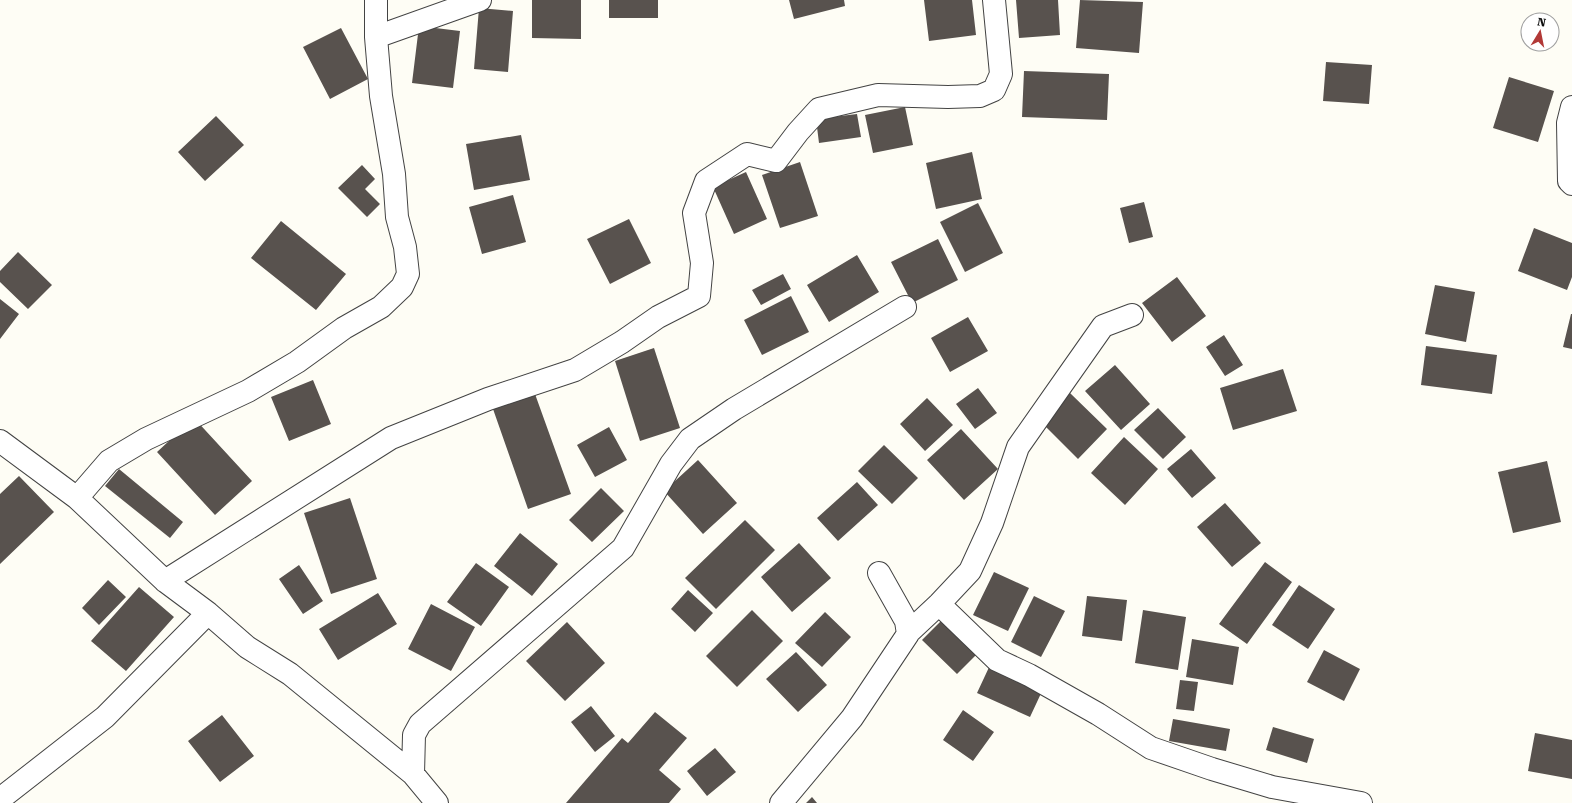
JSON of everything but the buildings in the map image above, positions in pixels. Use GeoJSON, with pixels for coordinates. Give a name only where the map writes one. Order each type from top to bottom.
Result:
{"type":"FeatureCollection","features":[{"type":"Feature","properties":{"kind":"street"},"geometry":{"type":"LineString","coordinates":[[77,498],[109,461],[146,439],[248,390],[297,362],[344,328],[381,306],[402,287],[408,274],[405,247],[397,217],[394,174],[381,96],[376,37],[376,0]]}},
{"type":"Feature","properties":{"kind":"street"},"geometry":{"type":"LineString","coordinates":[[376,37],[480,0]]}},
{"type":"Feature","properties":{"kind":"street"},"geometry":{"type":"LineString","coordinates":[[165,581],[391,438],[488,399],[575,370],[622,342],[658,317],[699,296],[702,263],[694,213],[706,181],[747,154],[776,161],[798,132],[819,109],[878,95],[948,97],[980,96],[994,90],[1001,74],[994,0]]}},
{"type":"Feature","properties":{"kind":"street"},"geometry":{"type":"LineString","coordinates":[[1572,107],[1568,123],[1570,181],[1572,184]]}},
{"type":"Feature","properties":{"kind":"street"},"geometry":{"type":"LineString","coordinates":[[413,774],[414,735],[420,724],[623,548],[671,464],[690,439],[734,409],[905,307]]}},
{"type":"Feature","properties":{"kind":"street"},"geometry":{"type":"LineString","coordinates":[[781,803],[852,718],[908,633],[939,604],[970,571],[992,523],[1018,447],[1103,326],[1132,315]]}},
{"type":"Feature","properties":{"kind":"street"},"geometry":{"type":"LineString","coordinates":[[0,441],[77,498],[165,581],[208,613],[247,647],[290,674],[413,774],[437,803]]}},
{"type":"Feature","properties":{"kind":"street"},"geometry":{"type":"LineString","coordinates":[[879,573],[906,621],[908,633]]}},
{"type":"Feature","properties":{"kind":"street"},"geometry":{"type":"LineString","coordinates":[[939,604],[997,660],[1029,675],[1098,714],[1151,748],[1212,769],[1272,787],[1361,803]]}},
{"type":"Feature","properties":{"kind":"street"},"geometry":{"type":"LineString","coordinates":[[0,799],[105,717],[208,613]]}}]}
